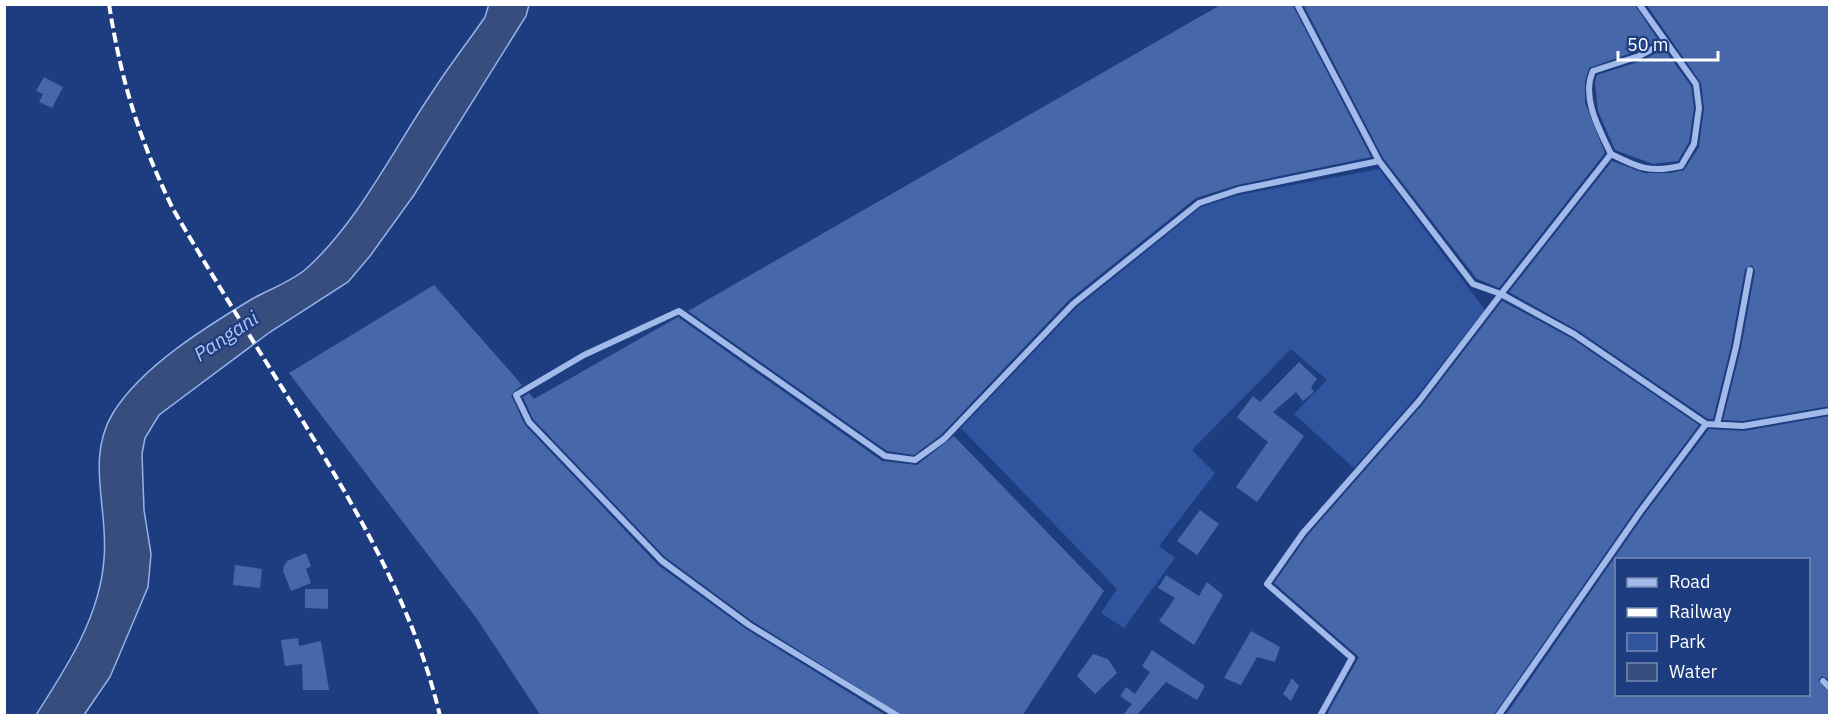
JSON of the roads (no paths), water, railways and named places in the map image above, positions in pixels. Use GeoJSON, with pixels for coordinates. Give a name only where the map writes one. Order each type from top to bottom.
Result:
{"type":"FeatureCollection","features":[{"type":"Feature","properties":{"kind":"street"},"geometry":{"type":"LineString","coordinates":[[1297,4],[1379,161],[1473,284],[1501,294],[1574,334],[1706,424],[1743,426],[1830,411]]}},
{"type":"Feature","properties":{"kind":"street"},"geometry":{"type":"LineString","coordinates":[[1639,4],[1664,43],[1696,84],[1699,108],[1694,144],[1681,166],[1657,171],[1632,164],[1611,154],[1589,100],[1588,81],[1593,71],[1639,56],[1664,43]]}},
{"type":"Feature","properties":{"kind":"street"},"geometry":{"type":"LineString","coordinates":[[1320,716],[1352,658],[1267,584],[1303,533],[1419,401],[1611,154]]}},
{"type":"Feature","properties":{"kind":"street"},"geometry":{"type":"LineString","coordinates":[[898,716],[749,625],[662,561],[529,422],[516,395],[584,354],[679,311],[885,456],[915,460],[944,439],[1073,304],[1199,203],[1238,190],[1379,161]]}},
{"type":"Feature","properties":{"kind":"street"},"geometry":{"type":"LineString","coordinates":[[1717,424],[1736,347],[1750,270]]}},
{"type":"Feature","properties":{"kind":"street"},"geometry":{"type":"LineString","coordinates":[[1498,716],[1640,512],[1706,424]]}},
{"type":"Feature","properties":{"kind":"street"},"geometry":{"type":"LineString","coordinates":[[1822,681],[1830,688]]}},
{"type":"Feature","properties":{"kind":"water","name":"Pangani"},"geometry":{"type":"Polygon","coordinates":[[[489,4],[529,5],[526,16],[414,195],[370,256],[348,282],[270,332],[159,415],[145,438],[142,454],[144,510],[151,554],[148,587],[110,677],[84,715],[36,715],[80,641],[96,601],[101,580],[105,541],[100,485],[100,448],[113,413],[140,379],[176,349],[252,299],[295,277],[326,249],[375,183],[439,82],[485,17],[489,4]]]}},
{"type":"Feature","properties":{"kind":"railway"},"geometry":{"type":"LineString","coordinates":[[109,4],[119,59],[133,109],[150,158],[173,209],[304,423],[384,564],[416,638],[440,716]]}}]}
